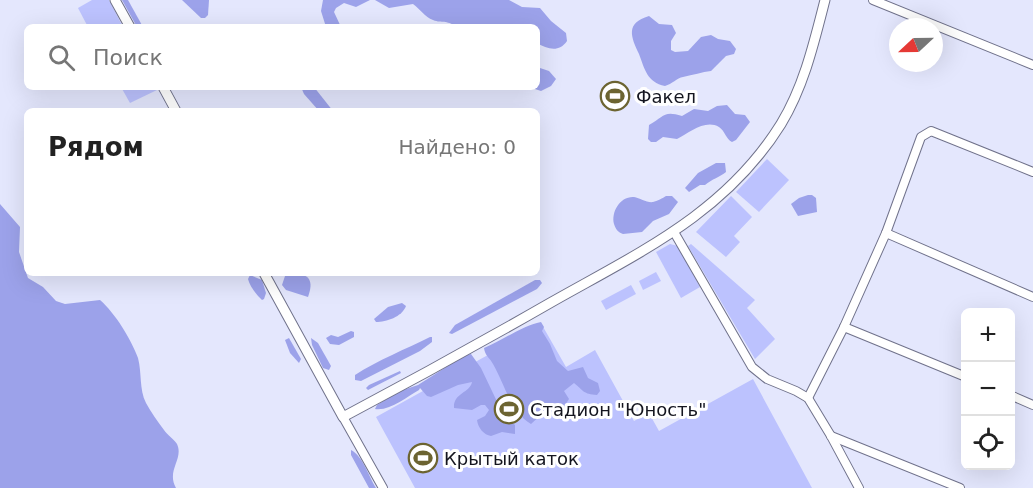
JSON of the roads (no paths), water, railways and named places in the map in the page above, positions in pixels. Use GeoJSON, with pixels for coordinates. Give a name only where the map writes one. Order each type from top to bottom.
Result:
{"type":"FeatureCollection","features":[{"type":"Feature","properties":{"kind":"street"},"geometry":{"type":"LineString","coordinates":[[116,0],[128,24]]}},
{"type":"Feature","properties":{"kind":"street"},"geometry":{"type":"LineString","coordinates":[[343,417],[457,356],[674,232],[701,213],[747,168],[780,125],[803,80],[825,0]]}},
{"type":"Feature","properties":{"kind":"street"},"geometry":{"type":"LineString","coordinates":[[873,0],[1033,65]]}},
{"type":"Feature","properties":{"kind":"street"},"geometry":{"type":"LineString","coordinates":[[165,90],[174,108]]}},
{"type":"Feature","properties":{"kind":"street"},"geometry":{"type":"LineString","coordinates":[[808,398],[844,327],[886,233],[921,137],[931,131],[1033,172]]}},
{"type":"Feature","properties":{"kind":"street"},"geometry":{"type":"LineString","coordinates":[[674,232],[755,371],[808,398],[859,488]]}},
{"type":"Feature","properties":{"kind":"street"},"geometry":{"type":"LineString","coordinates":[[886,233],[1033,297]]}},
{"type":"Feature","properties":{"kind":"street"},"geometry":{"type":"LineString","coordinates":[[266,276],[383,488]]}},
{"type":"Feature","properties":{"kind":"street"},"geometry":{"type":"LineString","coordinates":[[844,327],[961,375]]}},
{"type":"Feature","properties":{"kind":"street"},"geometry":{"type":"LineString","coordinates":[[1015,397],[1033,405]]}},
{"type":"Feature","properties":{"kind":"street"},"geometry":{"type":"LineString","coordinates":[[831,436],[960,488]]}},
{"type":"Feature","properties":{"kind":"place","name":"Факел"},"geometry":{"type":"Point","coordinates":[615,96]}},
{"type":"Feature","properties":{"kind":"place","name":"Стадион \"Юность\""},"geometry":{"type":"Point","coordinates":[509,409]}},
{"type":"Feature","properties":{"kind":"place","name":"Крытый каток"},"geometry":{"type":"Point","coordinates":[423,458]}}]}
